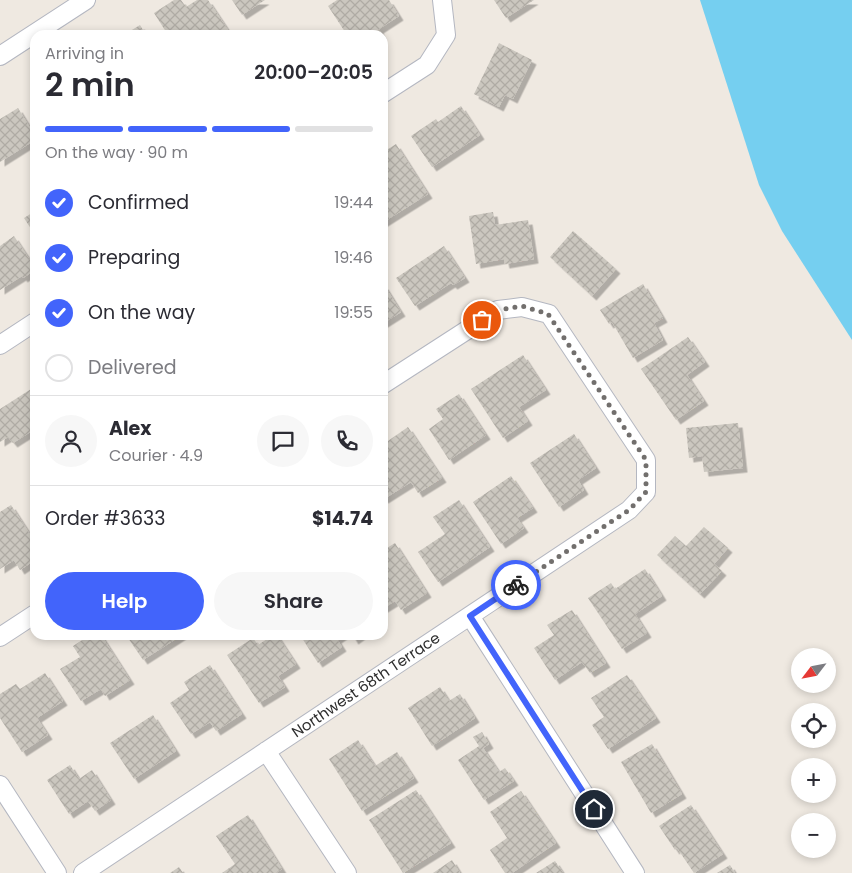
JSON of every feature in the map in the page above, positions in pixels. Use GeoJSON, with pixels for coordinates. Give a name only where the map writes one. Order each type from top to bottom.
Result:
{"type":"FeatureCollection","features":[{"type":"Feature","properties":{"kind":"street"},"geometry":{"type":"LineString","coordinates":[[40,30],[86,0]]}},
{"type":"Feature","properties":{"kind":"street"},"geometry":{"type":"LineString","coordinates":[[388,90],[427,65],[446,35],[442,0]]}},
{"type":"Feature","properties":{"kind":"street"},"geometry":{"type":"LineString","coordinates":[[0,56],[30,36]]}},
{"type":"Feature","properties":{"kind":"street","name":"Northwest 68th Terrace"},"geometry":{"type":"LineString","coordinates":[[83,873],[629,510],[646,492],[646,460],[548,314],[522,306],[498,310],[388,381]]}},
{"type":"Feature","properties":{"kind":"street"},"geometry":{"type":"LineString","coordinates":[[0,345],[30,325]]}},
{"type":"Feature","properties":{"kind":"street"},"geometry":{"type":"LineString","coordinates":[[470,616],[635,873]]}},
{"type":"Feature","properties":{"kind":"street"},"geometry":{"type":"LineString","coordinates":[[0,636],[30,617]]}},
{"type":"Feature","properties":{"kind":"street"},"geometry":{"type":"LineString","coordinates":[[266,751],[347,873]]}},
{"type":"Feature","properties":{"kind":"street"},"geometry":{"type":"LineString","coordinates":[[0,785],[57,873]]}},
{"type":"Feature","properties":{"kind":"water"},"geometry":{"type":"Polygon","coordinates":[[[700,0],[852,0],[852,340],[782,231],[759,185],[700,0]]]}},
{"type":"Feature","properties":{"kind":"building"},"geometry":{"type":"Polygon","coordinates":[[[174,0],[181,0],[186,7],[197,0],[208,0],[228,30],[165,30],[154,13],[174,0]]]}},
{"type":"Feature","properties":{"kind":"building"},"geometry":{"type":"Polygon","coordinates":[[[232,0],[265,0],[242,15],[232,0]]]}},
{"type":"Feature","properties":{"kind":"building"},"geometry":{"type":"Polygon","coordinates":[[[337,0],[389,0],[399,16],[380,30],[344,30],[328,6],[337,0]]]}},
{"type":"Feature","properties":{"kind":"building"},"geometry":{"type":"Polygon","coordinates":[[[494,0],[534,0],[506,18],[494,0]]]}},
{"type":"Feature","properties":{"kind":"building"},"geometry":{"type":"Polygon","coordinates":[[[140,25],[143,30],[132,30],[140,25]]]}},
{"type":"Feature","properties":{"kind":"building"},"geometry":{"type":"Polygon","coordinates":[[[499,43],[532,60],[513,99],[505,95],[499,107],[474,94],[499,43]]]}},
{"type":"Feature","properties":{"kind":"building"},"geometry":{"type":"Polygon","coordinates":[[[461,106],[480,135],[432,167],[411,136],[436,119],[438,122],[461,106]]]}},
{"type":"Feature","properties":{"kind":"building"},"geometry":{"type":"Polygon","coordinates":[[[18,108],[30,128],[30,143],[0,162],[0,119],[18,108]]]}},
{"type":"Feature","properties":{"kind":"building"},"geometry":{"type":"Polygon","coordinates":[[[396,144],[428,194],[388,219],[388,149],[396,144]]]}},
{"type":"Feature","properties":{"kind":"building"},"geometry":{"type":"Polygon","coordinates":[[[493,212],[495,225],[528,220],[534,259],[505,264],[504,259],[476,264],[469,216],[493,212]]]}},
{"type":"Feature","properties":{"kind":"building"},"geometry":{"type":"Polygon","coordinates":[[[30,214],[30,227],[24,218],[30,214]]]}},
{"type":"Feature","properties":{"kind":"building"},"geometry":{"type":"Polygon","coordinates":[[[573,231],[616,269],[592,296],[550,257],[573,231]]]}},
{"type":"Feature","properties":{"kind":"building"},"geometry":{"type":"Polygon","coordinates":[[[14,236],[30,260],[30,273],[23,278],[22,276],[0,290],[0,246],[14,236]]]}},
{"type":"Feature","properties":{"kind":"building"},"geometry":{"type":"Polygon","coordinates":[[[444,246],[465,278],[453,285],[451,283],[415,306],[396,278],[444,246]]]}},
{"type":"Feature","properties":{"kind":"building"},"geometry":{"type":"Polygon","coordinates":[[[643,284],[663,318],[654,323],[663,340],[633,358],[612,322],[609,324],[600,310],[643,284]]]}},
{"type":"Feature","properties":{"kind":"building"},"geometry":{"type":"Polygon","coordinates":[[[388,291],[401,312],[388,320],[388,291]]]}},
{"type":"Feature","properties":{"kind":"building"},"geometry":{"type":"Polygon","coordinates":[[[688,337],[705,362],[687,375],[704,401],[676,420],[641,369],[688,337]]]}},
{"type":"Feature","properties":{"kind":"building"},"geometry":{"type":"Polygon","coordinates":[[[523,355],[546,390],[519,407],[528,421],[503,438],[471,389],[523,355]]]}},
{"type":"Feature","properties":{"kind":"building"},"geometry":{"type":"Polygon","coordinates":[[[30,390],[30,432],[13,443],[8,437],[0,442],[0,409],[30,390]]]}},
{"type":"Feature","properties":{"kind":"building"},"geometry":{"type":"Polygon","coordinates":[[[459,394],[486,435],[449,460],[429,429],[443,419],[436,409],[459,394]]]}},
{"type":"Feature","properties":{"kind":"building"},"geometry":{"type":"Polygon","coordinates":[[[738,423],[743,468],[704,472],[702,456],[689,458],[686,428],[738,423]]]}},
{"type":"Feature","properties":{"kind":"building"},"geometry":{"type":"Polygon","coordinates":[[[408,427],[442,478],[418,493],[411,482],[388,496],[388,441],[408,427]]]}},
{"type":"Feature","properties":{"kind":"building"},"geometry":{"type":"Polygon","coordinates":[[[574,434],[596,468],[578,480],[584,490],[559,507],[530,463],[574,434]]]}},
{"type":"Feature","properties":{"kind":"building"},"geometry":{"type":"Polygon","coordinates":[[[511,476],[533,508],[517,518],[524,528],[501,544],[473,502],[511,476]]]}},
{"type":"Feature","properties":{"kind":"building"},"geometry":{"type":"Polygon","coordinates":[[[459,500],[490,547],[438,582],[418,552],[445,534],[433,517],[459,500]]]}},
{"type":"Feature","properties":{"kind":"building"},"geometry":{"type":"Polygon","coordinates":[[[11,505],[30,534],[30,563],[20,570],[14,560],[0,569],[0,512],[11,505]]]}},
{"type":"Feature","properties":{"kind":"building"},"geometry":{"type":"Polygon","coordinates":[[[704,527],[728,548],[714,564],[722,571],[700,594],[657,555],[675,536],[686,546],[704,527]]]}},
{"type":"Feature","properties":{"kind":"building"},"geometry":{"type":"Polygon","coordinates":[[[395,543],[427,593],[401,610],[395,601],[388,605],[388,547],[395,543]]]}},
{"type":"Feature","properties":{"kind":"building"},"geometry":{"type":"Polygon","coordinates":[[[645,569],[662,596],[635,614],[647,633],[622,649],[588,598],[611,583],[615,589],[645,569]]]}},
{"type":"Feature","properties":{"kind":"building"},"geometry":{"type":"Polygon","coordinates":[[[572,610],[606,663],[590,673],[582,662],[555,680],[534,648],[554,635],[547,625],[572,610]]]}},
{"type":"Feature","properties":{"kind":"building"},"geometry":{"type":"Polygon","coordinates":[[[82,640],[104,640],[130,680],[105,696],[101,689],[81,701],[60,669],[80,657],[73,646],[82,640]]]}},
{"type":"Feature","properties":{"kind":"building"},"geometry":{"type":"Polygon","coordinates":[[[129,640],[174,640],[143,660],[129,640]]]}},
{"type":"Feature","properties":{"kind":"building"},"geometry":{"type":"Polygon","coordinates":[[[250,640],[254,640],[258,645],[266,640],[280,640],[296,664],[278,676],[285,687],[259,703],[227,655],[250,640]]]}},
{"type":"Feature","properties":{"kind":"building"},"geometry":{"type":"Polygon","coordinates":[[[303,640],[338,640],[342,647],[318,663],[303,640]]]}},
{"type":"Feature","properties":{"kind":"building"},"geometry":{"type":"Polygon","coordinates":[[[210,665],[242,714],[216,731],[210,722],[191,734],[170,703],[189,690],[184,682],[210,665]]]}},
{"type":"Feature","properties":{"kind":"building"},"geometry":{"type":"Polygon","coordinates":[[[45,673],[63,701],[37,718],[48,735],[22,752],[0,718],[0,694],[16,684],[20,689],[45,673]]]}},
{"type":"Feature","properties":{"kind":"building"},"geometry":{"type":"Polygon","coordinates":[[[627,675],[656,718],[608,749],[592,725],[604,717],[591,698],[627,675]]]}},
{"type":"Feature","properties":{"kind":"building"},"geometry":{"type":"Polygon","coordinates":[[[440,687],[449,701],[460,694],[475,718],[432,746],[408,708],[440,687]]]}},
{"type":"Feature","properties":{"kind":"building"},"geometry":{"type":"Polygon","coordinates":[[[153,715],[176,751],[134,779],[110,743],[153,715]]]}},
{"type":"Feature","properties":{"kind":"building"},"geometry":{"type":"Polygon","coordinates":[[[482,732],[489,744],[483,748],[499,772],[505,768],[514,781],[484,800],[458,760],[479,746],[473,737],[482,732]]]}},
{"type":"Feature","properties":{"kind":"building"},"geometry":{"type":"Polygon","coordinates":[[[358,740],[375,766],[397,752],[414,778],[362,811],[329,759],[358,740]]]}},
{"type":"Feature","properties":{"kind":"building"},"geometry":{"type":"Polygon","coordinates":[[[652,744],[682,794],[651,813],[621,762],[652,744]]]}},
{"type":"Feature","properties":{"kind":"building"},"geometry":{"type":"Polygon","coordinates":[[[70,765],[79,779],[92,770],[111,800],[95,811],[88,801],[69,814],[47,780],[70,765]]]}},
{"type":"Feature","properties":{"kind":"building"},"geometry":{"type":"Polygon","coordinates":[[[416,790],[451,843],[403,873],[369,820],[416,790]]]}},
{"type":"Feature","properties":{"kind":"building"},"geometry":{"type":"Polygon","coordinates":[[[521,791],[556,843],[512,873],[505,873],[490,850],[507,838],[490,812],[521,791]]]}},
{"type":"Feature","properties":{"kind":"building"},"geometry":{"type":"Polygon","coordinates":[[[691,805],[723,854],[694,873],[677,848],[675,850],[659,826],[691,805]]]}},
{"type":"Feature","properties":{"kind":"building"},"geometry":{"type":"Polygon","coordinates":[[[248,815],[282,869],[276,873],[222,873],[235,864],[216,836],[248,815]]]}},
{"type":"Feature","properties":{"kind":"building"},"geometry":{"type":"Polygon","coordinates":[[[452,860],[460,873],[433,873],[452,860]]]}},
{"type":"Feature","properties":{"kind":"building"},"geometry":{"type":"Polygon","coordinates":[[[555,861],[563,873],[536,873],[555,861]]]}},
{"type":"Feature","properties":{"kind":"building"},"geometry":{"type":"Polygon","coordinates":[[[730,865],[735,873],[717,873],[730,865]]]}},
{"type":"Feature","properties":{"kind":"building"},"geometry":{"type":"Polygon","coordinates":[[[179,867],[183,873],[170,873],[179,867]]]}},
{"type":"Feature","properties":{"kind":"way so far"},"geometry":{"type":"LineString","coordinates":[[482,320],[498,310],[522,306],[548,314],[646,460],[646,492],[629,510],[516,585]]}},
{"type":"Feature","properties":{"kind":"route"},"geometry":{"type":"LineString","coordinates":[[516,585],[470,616],[594,809]]}}]}
